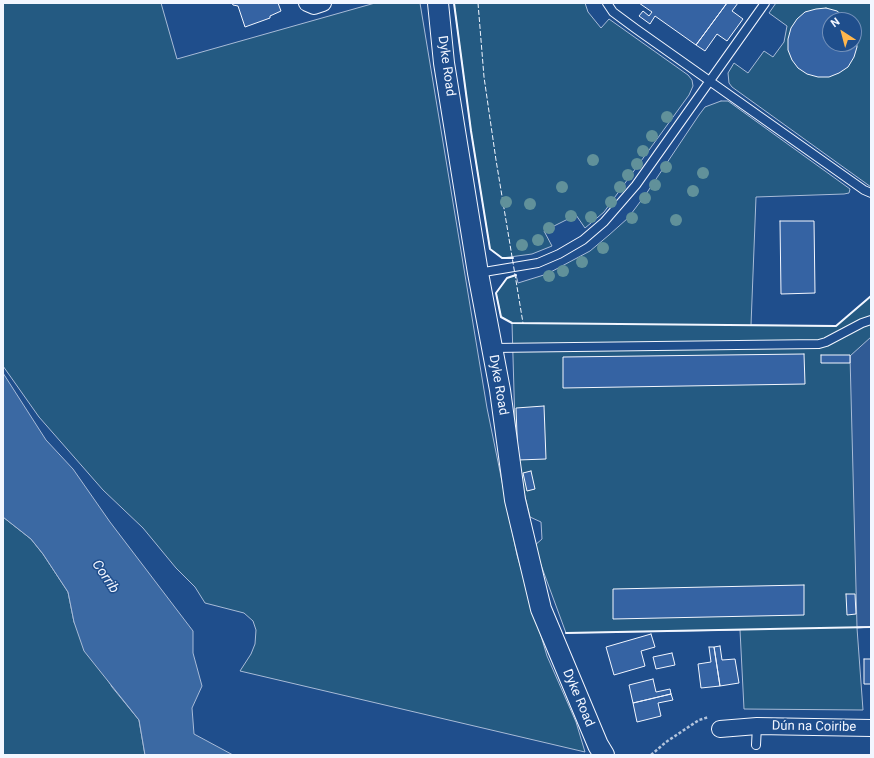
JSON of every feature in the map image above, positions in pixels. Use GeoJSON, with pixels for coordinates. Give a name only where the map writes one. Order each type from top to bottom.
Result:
{"type":"FeatureCollection","features":[{"type":"Feature","properties":{"kind":"street"},"geometry":{"type":"LineString","coordinates":[[308,3],[314,6],[323,3]]}},
{"type":"Feature","properties":{"kind":"street","name":"Dyke Road"},"geometry":{"type":"LineString","coordinates":[[438,3],[444,62],[478,273],[500,390],[515,500],[541,608],[598,745],[604,755]]}},
{"type":"Feature","properties":{"kind":"street","name":"Dún na Coiribe"},"geometry":{"type":"LineString","coordinates":[[720,729],[757,726],[871,728]]}},
{"type":"Feature","properties":{"kind":"lane"},"geometry":{"type":"LineString","coordinates":[[607,3],[613,12],[864,190],[871,193]]}},
{"type":"Feature","properties":{"kind":"lane"},"geometry":{"type":"LineString","coordinates":[[478,273],[538,263],[559,254],[583,240],[604,222],[636,185],[764,3]]}},
{"type":"Feature","properties":{"kind":"lane"},"geometry":{"type":"LineString","coordinates":[[492,348],[819,344],[871,320]]}},
{"type":"Feature","properties":{"kind":"lane","name":"Dún na Coiribe"},"geometry":{"type":"LineString","coordinates":[[756,745],[757,726]]}},
{"type":"Feature","properties":{"kind":"path"},"geometry":{"type":"LineString","coordinates":[[651,755],[666,742],[699,720],[720,713],[720,729]]}},
{"type":"Feature","properties":{"kind":"shaded area"},"geometry":{"type":"Polygon","coordinates":[[[3,3],[161,3],[177,59],[375,3],[420,3],[487,408],[517,555],[547,656],[576,722],[585,752],[240,671],[251,654],[255,644],[256,630],[253,621],[244,613],[205,603],[195,587],[176,568],[143,528],[103,490],[39,417],[3,366],[3,3]]]}},
{"type":"Feature","properties":{"kind":"shaded area"},"geometry":{"type":"Polygon","coordinates":[[[454,3],[585,3],[588,12],[601,28],[609,19],[688,75],[692,80],[693,86],[689,95],[604,212],[585,228],[576,215],[544,231],[552,246],[532,254],[502,258],[490,249],[471,131],[454,3]]]}},
{"type":"Feature","properties":{"kind":"shaded area"},"geometry":{"type":"Polygon","coordinates":[[[776,3],[871,3],[871,187],[732,87],[729,83],[728,73],[734,63],[748,73],[764,51],[773,57],[784,42],[787,26],[769,13],[776,3]]]}},
{"type":"Feature","properties":{"kind":"shaded area"},"geometry":{"type":"Polygon","coordinates":[[[721,101],[728,101],[850,189],[849,193],[844,194],[756,197],[751,325],[836,326],[871,296],[871,627],[857,628],[863,710],[744,709],[740,630],[566,633],[534,546],[542,539],[541,522],[530,517],[516,460],[512,323],[501,317],[496,293],[507,278],[516,275],[518,283],[547,274],[590,251],[609,235],[628,218],[646,194],[705,107],[721,101]]]}},
{"type":"Feature","properties":{"kind":"shaded area"},"geometry":{"type":"Polygon","coordinates":[[[871,337],[871,627],[857,627],[850,356],[871,337]]]}},
{"type":"Feature","properties":{"kind":"shaded area"},"geometry":{"type":"Polygon","coordinates":[[[3,517],[31,539],[43,554],[68,592],[74,622],[112,687],[139,720],[145,755],[3,755],[3,517]]]}},
{"type":"Feature","properties":{"kind":"water","name":"Corrib"},"geometry":{"type":"Polygon","coordinates":[[[3,373],[46,440],[73,469],[110,522],[193,631],[193,653],[202,686],[192,708],[194,734],[233,755],[145,755],[139,720],[84,651],[74,622],[68,592],[43,554],[31,539],[3,517],[3,373]]]}},
{"type":"Feature","properties":{"kind":"building"},"geometry":{"type":"Polygon","coordinates":[[[232,3],[278,3],[281,11],[270,16],[270,18],[245,27],[238,6],[233,5],[232,3]]]}},
{"type":"Feature","properties":{"kind":"building"},"geometry":{"type":"Polygon","coordinates":[[[639,3],[727,3],[696,45],[655,16],[650,24],[639,16],[643,11],[649,16],[652,12],[639,3]]]}},
{"type":"Feature","properties":{"kind":"building"},"geometry":{"type":"Polygon","coordinates":[[[727,3],[738,3],[732,11],[743,19],[727,41],[717,34],[705,51],[696,45],[727,3]]]}},
{"type":"Feature","properties":{"kind":"building"},"geometry":{"type":"Polygon","coordinates":[[[826,8],[838,12],[822,12],[822,52],[856,52],[848,67],[829,77],[818,77],[807,74],[798,68],[792,60],[788,50],[788,39],[791,28],[797,19],[805,12],[826,8]]]}},
{"type":"Feature","properties":{"kind":"building"},"geometry":{"type":"Polygon","coordinates":[[[780,221],[814,221],[815,293],[781,294],[780,221]]]}},
{"type":"Feature","properties":{"kind":"building"},"geometry":{"type":"Polygon","coordinates":[[[804,354],[805,384],[563,388],[563,357],[804,354]]]}},
{"type":"Feature","properties":{"kind":"building"},"geometry":{"type":"Polygon","coordinates":[[[821,355],[850,355],[850,363],[821,363],[821,355]]]}},
{"type":"Feature","properties":{"kind":"building"},"geometry":{"type":"Polygon","coordinates":[[[544,406],[546,459],[518,460],[516,408],[544,406]]]}},
{"type":"Feature","properties":{"kind":"building"},"geometry":{"type":"Polygon","coordinates":[[[531,471],[535,489],[527,491],[523,473],[531,471]]]}},
{"type":"Feature","properties":{"kind":"building"},"geometry":{"type":"Polygon","coordinates":[[[804,585],[804,615],[613,619],[613,589],[804,585]]]}},
{"type":"Feature","properties":{"kind":"building"},"geometry":{"type":"Polygon","coordinates":[[[846,594],[855,594],[856,614],[847,615],[846,594]]]}},
{"type":"Feature","properties":{"kind":"building"},"geometry":{"type":"Polygon","coordinates":[[[651,634],[655,647],[641,651],[645,666],[614,675],[606,647],[651,634]]]}},
{"type":"Feature","properties":{"kind":"building"},"geometry":{"type":"Polygon","coordinates":[[[720,646],[722,660],[735,659],[739,683],[720,686],[714,647],[720,646]]]}},
{"type":"Feature","properties":{"kind":"building"},"geometry":{"type":"Polygon","coordinates":[[[709,647],[714,647],[720,686],[701,688],[698,664],[711,662],[709,647]]]}},
{"type":"Feature","properties":{"kind":"building"},"geometry":{"type":"Polygon","coordinates":[[[672,653],[675,665],[656,669],[653,657],[672,653]]]}},
{"type":"Feature","properties":{"kind":"building"},"geometry":{"type":"Polygon","coordinates":[[[864,659],[871,659],[871,684],[864,684],[864,659]]]}},
{"type":"Feature","properties":{"kind":"building"},"geometry":{"type":"Polygon","coordinates":[[[653,679],[656,692],[670,689],[671,694],[633,703],[629,685],[653,679]]]}},
{"type":"Feature","properties":{"kind":"building"},"geometry":{"type":"Polygon","coordinates":[[[671,694],[673,700],[658,703],[661,716],[637,722],[633,703],[671,694]]]}},
{"type":"Feature","properties":{"kind":"fence"},"geometry":{"type":"LineString","coordinates":[[478,3],[484,77],[523,323]]}},
{"type":"Feature","properties":{"kind":"wall"},"geometry":{"type":"LineString","coordinates":[[454,3],[471,131],[490,249],[502,258],[513,258]]}},
{"type":"Feature","properties":{"kind":"wall"},"geometry":{"type":"LineString","coordinates":[[516,275],[507,278],[496,293],[501,317],[512,323],[836,326],[871,296]]}},
{"type":"Feature","properties":{"kind":"wall"},"geometry":{"type":"LineString","coordinates":[[566,633],[871,627]]}}]}
